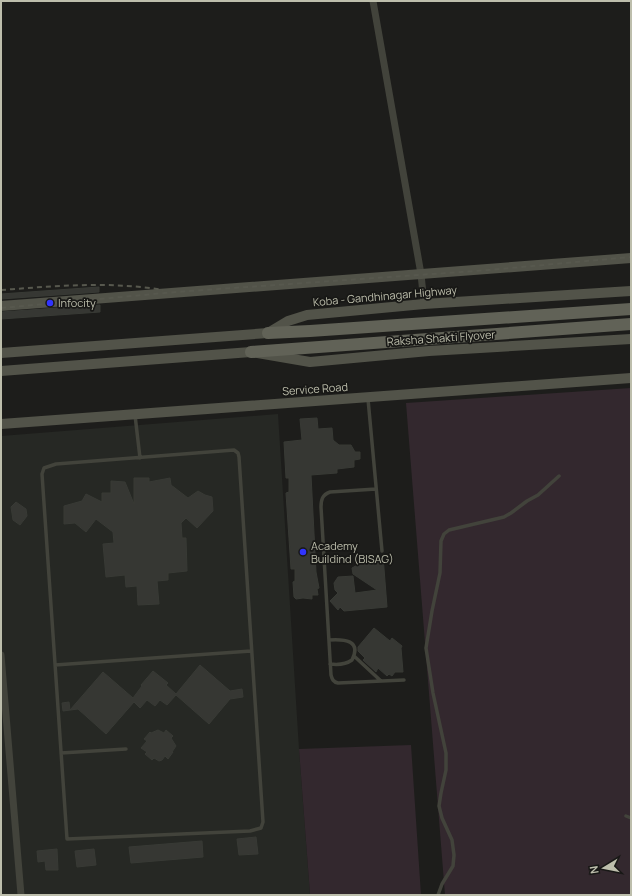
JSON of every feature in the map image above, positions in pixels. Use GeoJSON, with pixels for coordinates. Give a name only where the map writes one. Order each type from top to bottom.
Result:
{"type":"FeatureCollection","features":[{"type":"Feature","properties":{"kind":"main road"},"geometry":{"type":"LineString","coordinates":[[1,306],[631,258]]}},
{"type":"Feature","properties":{"kind":"main road","name":"Koba - Gandhinagar Highway"},"geometry":{"type":"LineString","coordinates":[[1,353],[268,333],[288,321],[307,314],[424,304],[631,291]]}},
{"type":"Feature","properties":{"kind":"main road","name":"Raksha Shakti Flyover"},"geometry":{"type":"LineString","coordinates":[[268,333],[631,309]]}},
{"type":"Feature","properties":{"kind":"main road","name":"Raksha Shakti Flyover"},"geometry":{"type":"LineString","coordinates":[[251,352],[631,324]]}},
{"type":"Feature","properties":{"kind":"main road"},"geometry":{"type":"LineString","coordinates":[[1,371],[251,352],[310,362],[429,351],[631,339]]}},
{"type":"Feature","properties":{"kind":"main road","name":"Service Road"},"geometry":{"type":"LineString","coordinates":[[1,424],[631,378]]}},
{"type":"Feature","properties":{"kind":"street"},"geometry":{"type":"LineString","coordinates":[[373,1],[421,274],[424,304]]}},
{"type":"Feature","properties":{"kind":"street"},"geometry":{"type":"LineString","coordinates":[[1,655],[21,895]]}},
{"type":"Feature","properties":{"kind":"lane"},"geometry":{"type":"LineString","coordinates":[[368,398],[382,551]]}},
{"type":"Feature","properties":{"kind":"lane"},"geometry":{"type":"LineString","coordinates":[[135,414],[140,458]]}},
{"type":"Feature","properties":{"kind":"lane"},"geometry":{"type":"LineString","coordinates":[[234,450],[238,453],[264,822],[261,828],[256,830],[67,839],[42,474],[44,468],[56,464],[140,458],[234,450]]}},
{"type":"Feature","properties":{"kind":"lane"},"geometry":{"type":"LineString","coordinates":[[438,895],[442,884],[453,866],[454,855],[452,840],[442,818],[439,806],[446,770],[446,753],[433,693],[426,648],[440,573],[441,541],[444,534],[449,530],[504,517],[538,495],[559,476]]}},
{"type":"Feature","properties":{"kind":"lane"},"geometry":{"type":"LineString","coordinates":[[376,489],[330,492],[325,494],[322,498],[321,507],[331,675],[334,682],[404,680]]}},
{"type":"Feature","properties":{"kind":"lane"},"geometry":{"type":"LineString","coordinates":[[329,640],[350,641],[353,645],[354,651],[354,656],[349,662],[338,665],[330,664]]}},
{"type":"Feature","properties":{"kind":"lane"},"geometry":{"type":"LineString","coordinates":[[55,665],[252,651]]}},
{"type":"Feature","properties":{"kind":"lane"},"geometry":{"type":"LineString","coordinates":[[354,656],[381,681]]}},
{"type":"Feature","properties":{"kind":"lane"},"geometry":{"type":"LineString","coordinates":[[61,753],[126,749]]}},
{"type":"Feature","properties":{"kind":"lane"},"geometry":{"type":"LineString","coordinates":[[626,816],[631,818]]}},
{"type":"Feature","properties":{"kind":"shaded area"},"geometry":{"type":"Polygon","coordinates":[[[631,388],[631,895],[445,895],[406,403],[631,388]]]}},
{"type":"Feature","properties":{"kind":"shaded area"},"geometry":{"type":"Polygon","coordinates":[[[278,414],[299,749],[310,894],[421,895],[1,895],[1,436],[278,414]]]}},
{"type":"Feature","properties":{"kind":"shaded area"},"geometry":{"type":"Polygon","coordinates":[[[411,745],[421,895],[301,895],[310,894],[299,749],[411,745]]]}},
{"type":"Feature","properties":{"kind":"building"},"geometry":{"type":"Polygon","coordinates":[[[99,287],[99,292],[1,299],[1,294],[99,287]]]}},
{"type":"Feature","properties":{"kind":"building"},"geometry":{"type":"Polygon","coordinates":[[[100,305],[100,312],[1,319],[1,312],[100,305]]]}},
{"type":"Feature","properties":{"kind":"building"},"geometry":{"type":"Polygon","coordinates":[[[317,418],[318,429],[332,428],[333,440],[339,445],[351,445],[355,452],[360,452],[360,459],[354,460],[354,467],[337,469],[337,473],[311,475],[316,572],[319,588],[317,589],[318,595],[312,595],[312,599],[296,599],[294,597],[293,582],[295,581],[295,569],[291,569],[286,493],[289,492],[289,478],[286,478],[284,442],[302,440],[300,419],[317,418]]]}},
{"type":"Feature","properties":{"kind":"building"},"geometry":{"type":"Polygon","coordinates":[[[134,478],[149,478],[149,482],[170,478],[171,485],[188,498],[198,491],[212,497],[213,511],[197,528],[186,518],[181,523],[182,538],[186,538],[187,571],[168,573],[168,580],[157,581],[159,604],[138,605],[137,586],[126,587],[125,575],[106,577],[103,544],[114,543],[113,532],[96,519],[86,532],[75,523],[64,524],[64,506],[82,501],[86,494],[102,502],[102,493],[111,493],[111,481],[125,482],[134,504],[134,478]]]}},
{"type":"Feature","properties":{"kind":"building"},"geometry":{"type":"Polygon","coordinates":[[[16,502],[26,509],[27,516],[20,525],[13,520],[11,507],[16,502]]]}},
{"type":"Feature","properties":{"kind":"building"},"geometry":{"type":"Polygon","coordinates":[[[383,556],[387,607],[344,611],[340,607],[338,610],[330,601],[338,593],[335,590],[334,583],[338,577],[353,576],[355,593],[377,590],[353,574],[352,568],[361,563],[360,560],[369,559],[368,557],[383,556]]]}},
{"type":"Feature","properties":{"kind":"building"},"geometry":{"type":"Polygon","coordinates":[[[374,628],[390,641],[392,638],[402,646],[403,672],[395,672],[392,676],[389,674],[387,676],[378,668],[376,672],[363,660],[365,658],[358,651],[358,647],[374,628]]]}},
{"type":"Feature","properties":{"kind":"building"},"geometry":{"type":"Polygon","coordinates":[[[200,665],[230,691],[242,689],[243,697],[230,699],[209,724],[176,695],[167,705],[160,700],[155,706],[147,700],[140,708],[134,702],[106,734],[78,709],[63,711],[62,703],[69,702],[70,710],[103,672],[133,698],[142,686],[141,685],[153,671],[168,683],[166,685],[176,694],[200,665]]]}},
{"type":"Feature","properties":{"kind":"building"},"geometry":{"type":"Polygon","coordinates":[[[158,730],[164,733],[166,730],[173,736],[171,738],[176,746],[168,759],[165,756],[159,761],[154,758],[152,760],[145,754],[147,752],[141,748],[147,741],[144,739],[150,732],[151,733],[158,730]]]}},
{"type":"Feature","properties":{"kind":"building"},"geometry":{"type":"Polygon","coordinates":[[[256,837],[258,854],[239,855],[237,839],[256,837]]]}},
{"type":"Feature","properties":{"kind":"building"},"geometry":{"type":"Polygon","coordinates":[[[202,841],[203,857],[131,863],[129,847],[202,841]]]}},
{"type":"Feature","properties":{"kind":"building"},"geometry":{"type":"Polygon","coordinates":[[[57,849],[58,870],[46,870],[45,861],[38,862],[37,851],[57,849]]]}},
{"type":"Feature","properties":{"kind":"building"},"geometry":{"type":"Polygon","coordinates":[[[94,849],[96,865],[77,867],[75,851],[94,849]]]}},
{"type":"Feature","properties":{"kind":"railway"},"geometry":{"type":"LineString","coordinates":[[1,308],[176,292],[489,270],[631,257]]}},
{"type":"Feature","properties":{"kind":"railway"},"geometry":{"type":"LineString","coordinates":[[1,290],[82,285],[143,287],[163,290]]}},
{"type":"Feature","properties":{"kind":"place","name":"Infocity"},"geometry":{"type":"Point","coordinates":[50,303]}},
{"type":"Feature","properties":{"kind":"place","name":"Academy Buildind (BISAG)"},"geometry":{"type":"Point","coordinates":[303,552]}}]}
